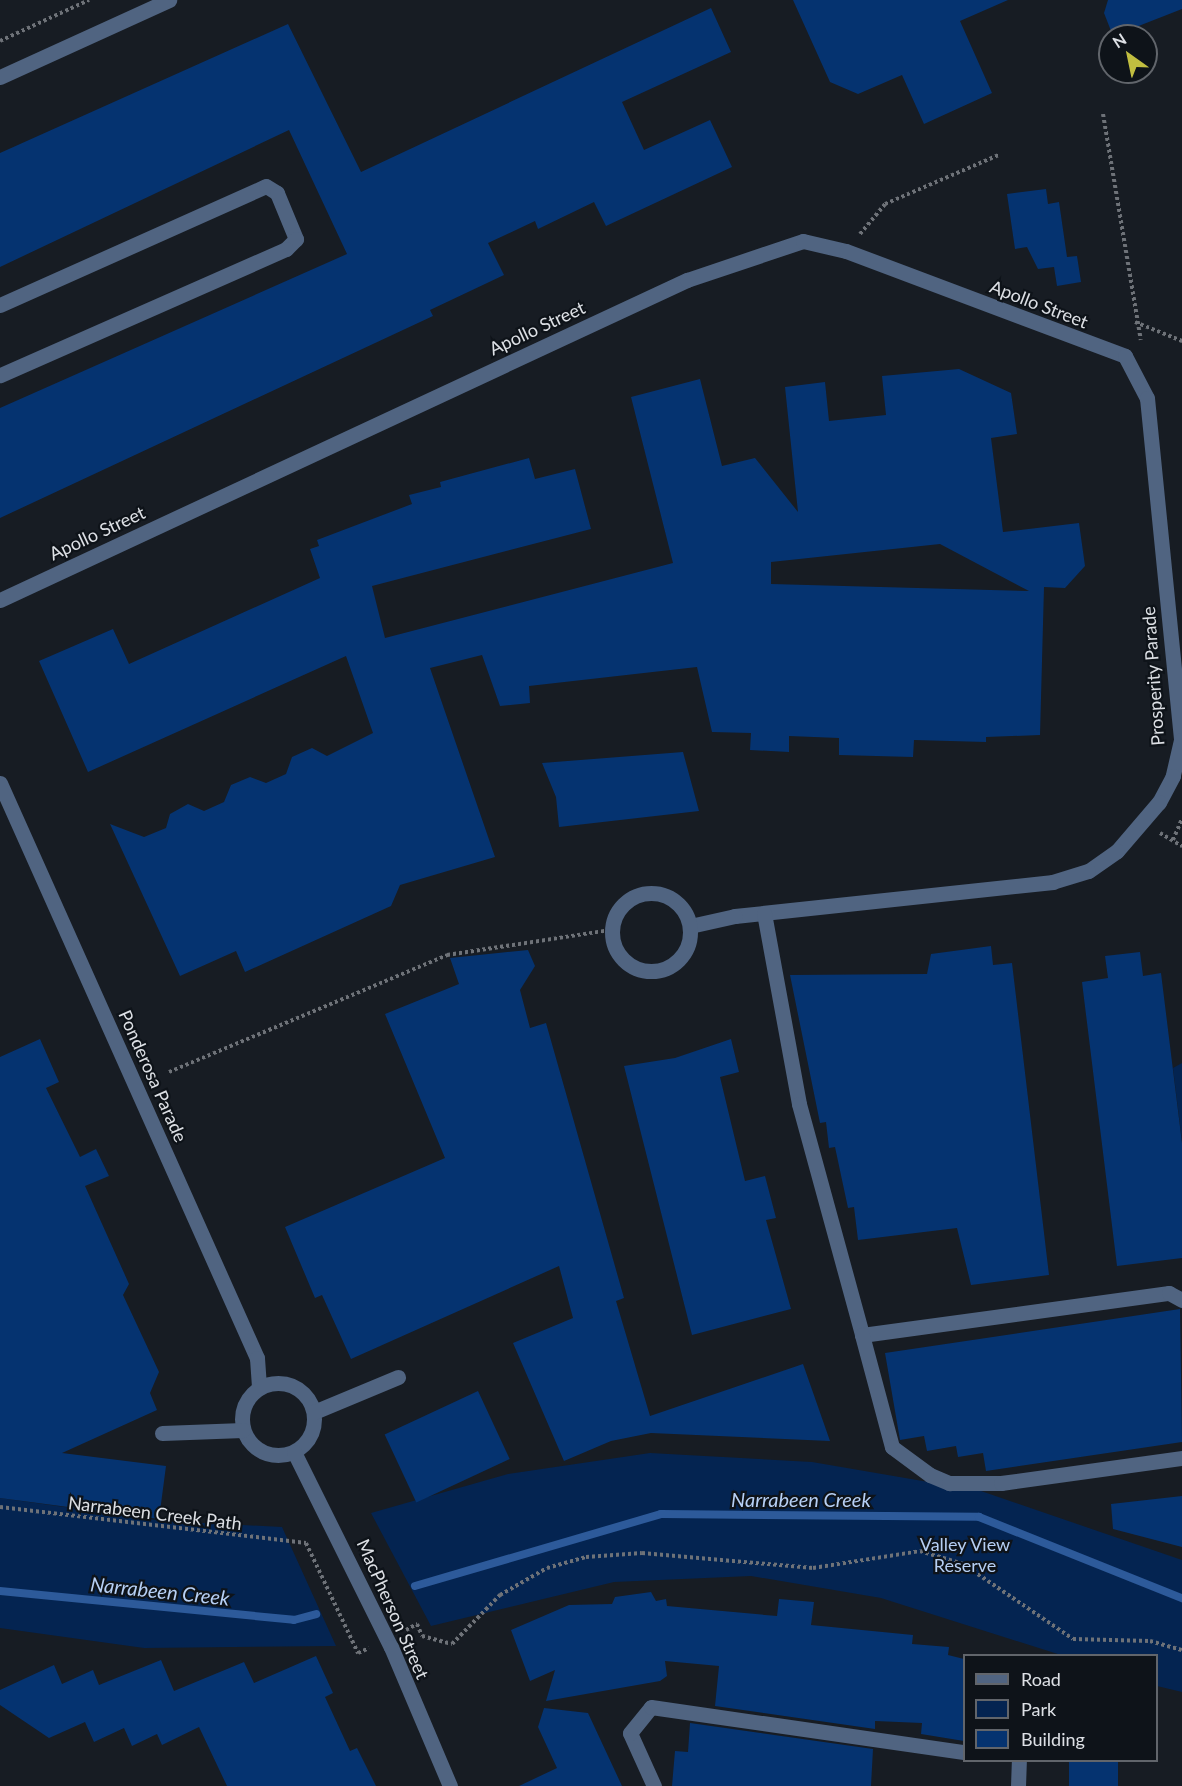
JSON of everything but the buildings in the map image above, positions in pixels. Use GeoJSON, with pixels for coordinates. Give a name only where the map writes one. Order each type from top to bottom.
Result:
{"type":"FeatureCollection","features":[{"type":"Feature","properties":{"kind":"street"},"geometry":{"type":"LineString","coordinates":[[0,77],[169,0]]}},
{"type":"Feature","properties":{"kind":"street"},"geometry":{"type":"LineString","coordinates":[[0,305],[266,186],[277,193],[296,238],[286,249],[0,375]]}},
{"type":"Feature","properties":{"kind":"street","name":"Apollo Street"},"geometry":{"type":"LineString","coordinates":[[0,600],[687,280],[803,241],[846,251],[1107,350]]}},
{"type":"Feature","properties":{"kind":"street","name":"Prosperity Parade"},"geometry":{"type":"LineString","coordinates":[[690,926],[764,913],[1053,882],[1088,871],[1117,851],[1159,802],[1173,776],[1180,740],[1147,398],[1125,356],[1107,350]]}},
{"type":"Feature","properties":{"kind":"street","name":"Ponderosa Parade"},"geometry":{"type":"LineString","coordinates":[[0,783],[253,1349],[259,1388]]}},
{"type":"Feature","properties":{"kind":"street"},"geometry":{"type":"LineString","coordinates":[[643,893],[674,900],[690,926],[679,961],[657,972],[623,960],[611,930],[621,906],[643,893]]}},
{"type":"Feature","properties":{"kind":"street"},"geometry":{"type":"LineString","coordinates":[[764,913],[799,1104],[892,1447],[930,1475],[949,1483],[1001,1483],[1182,1458]]}},
{"type":"Feature","properties":{"kind":"street"},"geometry":{"type":"LineString","coordinates":[[862,1335],[1168,1293],[1182,1300]]}},
{"type":"Feature","properties":{"kind":"street"},"geometry":{"type":"LineString","coordinates":[[314,1412],[398,1377]]}},
{"type":"Feature","properties":{"kind":"street"},"geometry":{"type":"LineString","coordinates":[[162,1433],[243,1430],[269,1454],[294,1452],[311,1435],[314,1412],[293,1386],[259,1388],[244,1406],[243,1430]]}},
{"type":"Feature","properties":{"kind":"street","name":"MacPherson Street"},"geometry":{"type":"LineString","coordinates":[[294,1452],[391,1647],[450,1786]]}},
{"type":"Feature","properties":{"kind":"street"},"geometry":{"type":"LineString","coordinates":[[654,1786],[630,1733],[651,1707],[963,1752]]}},
{"type":"Feature","properties":{"kind":"street"},"geometry":{"type":"LineString","coordinates":[[1018,1786],[1019,1762]]}},
{"type":"Feature","properties":{"kind":"path"},"geometry":{"type":"LineString","coordinates":[[0,41],[89,0]]}},
{"type":"Feature","properties":{"kind":"path"},"geometry":{"type":"LineString","coordinates":[[1103,114],[1134,322],[1182,341]]}},
{"type":"Feature","properties":{"kind":"path"},"geometry":{"type":"LineString","coordinates":[[846,251],[885,204],[999,155]]}},
{"type":"Feature","properties":{"kind":"path"},"geometry":{"type":"LineString","coordinates":[[1173,840],[1182,819]]}},
{"type":"Feature","properties":{"kind":"path"},"geometry":{"type":"LineString","coordinates":[[169,1072],[447,955],[611,930]]}},
{"type":"Feature","properties":{"kind":"path","name":"Narrabeen Creek Path"},"geometry":{"type":"LineString","coordinates":[[0,1507],[306,1543],[358,1653]]}},
{"type":"Feature","properties":{"kind":"path"},"geometry":{"type":"LineString","coordinates":[[417,1624],[422,1636],[452,1644],[500,1595],[547,1568],[586,1557],[642,1553],[813,1568],[920,1551],[963,1563],[1073,1639],[1150,1641],[1182,1650]]}},
{"type":"Feature","properties":{"kind":"green space"},"geometry":{"type":"Polygon","coordinates":[[[1182,1063],[1182,1141],[1173,1068],[1182,1063]]]}},
{"type":"Feature","properties":{"kind":"green space","name":"Valley View Reserve"},"geometry":{"type":"Polygon","coordinates":[[[650,1453],[812,1462],[981,1491],[1182,1560],[1182,1692],[1158,1686],[1158,1654],[1058,1654],[881,1598],[751,1576],[614,1582],[431,1626],[371,1513],[508,1474],[650,1453]]]}},
{"type":"Feature","properties":{"kind":"green space"},"geometry":{"type":"Polygon","coordinates":[[[0,1498],[164,1521],[282,1527],[336,1646],[144,1648],[0,1628],[0,1498]]]}},
{"type":"Feature","properties":{"kind":"waterway","name":"Narrabeen Creek"},"geometry":{"type":"LineString","coordinates":[[415,1586],[661,1514],[979,1517],[1182,1598]]}},
{"type":"Feature","properties":{"kind":"waterway","name":"Narrabeen Creek"},"geometry":{"type":"LineString","coordinates":[[0,1591],[294,1620],[316,1614]]}}]}
